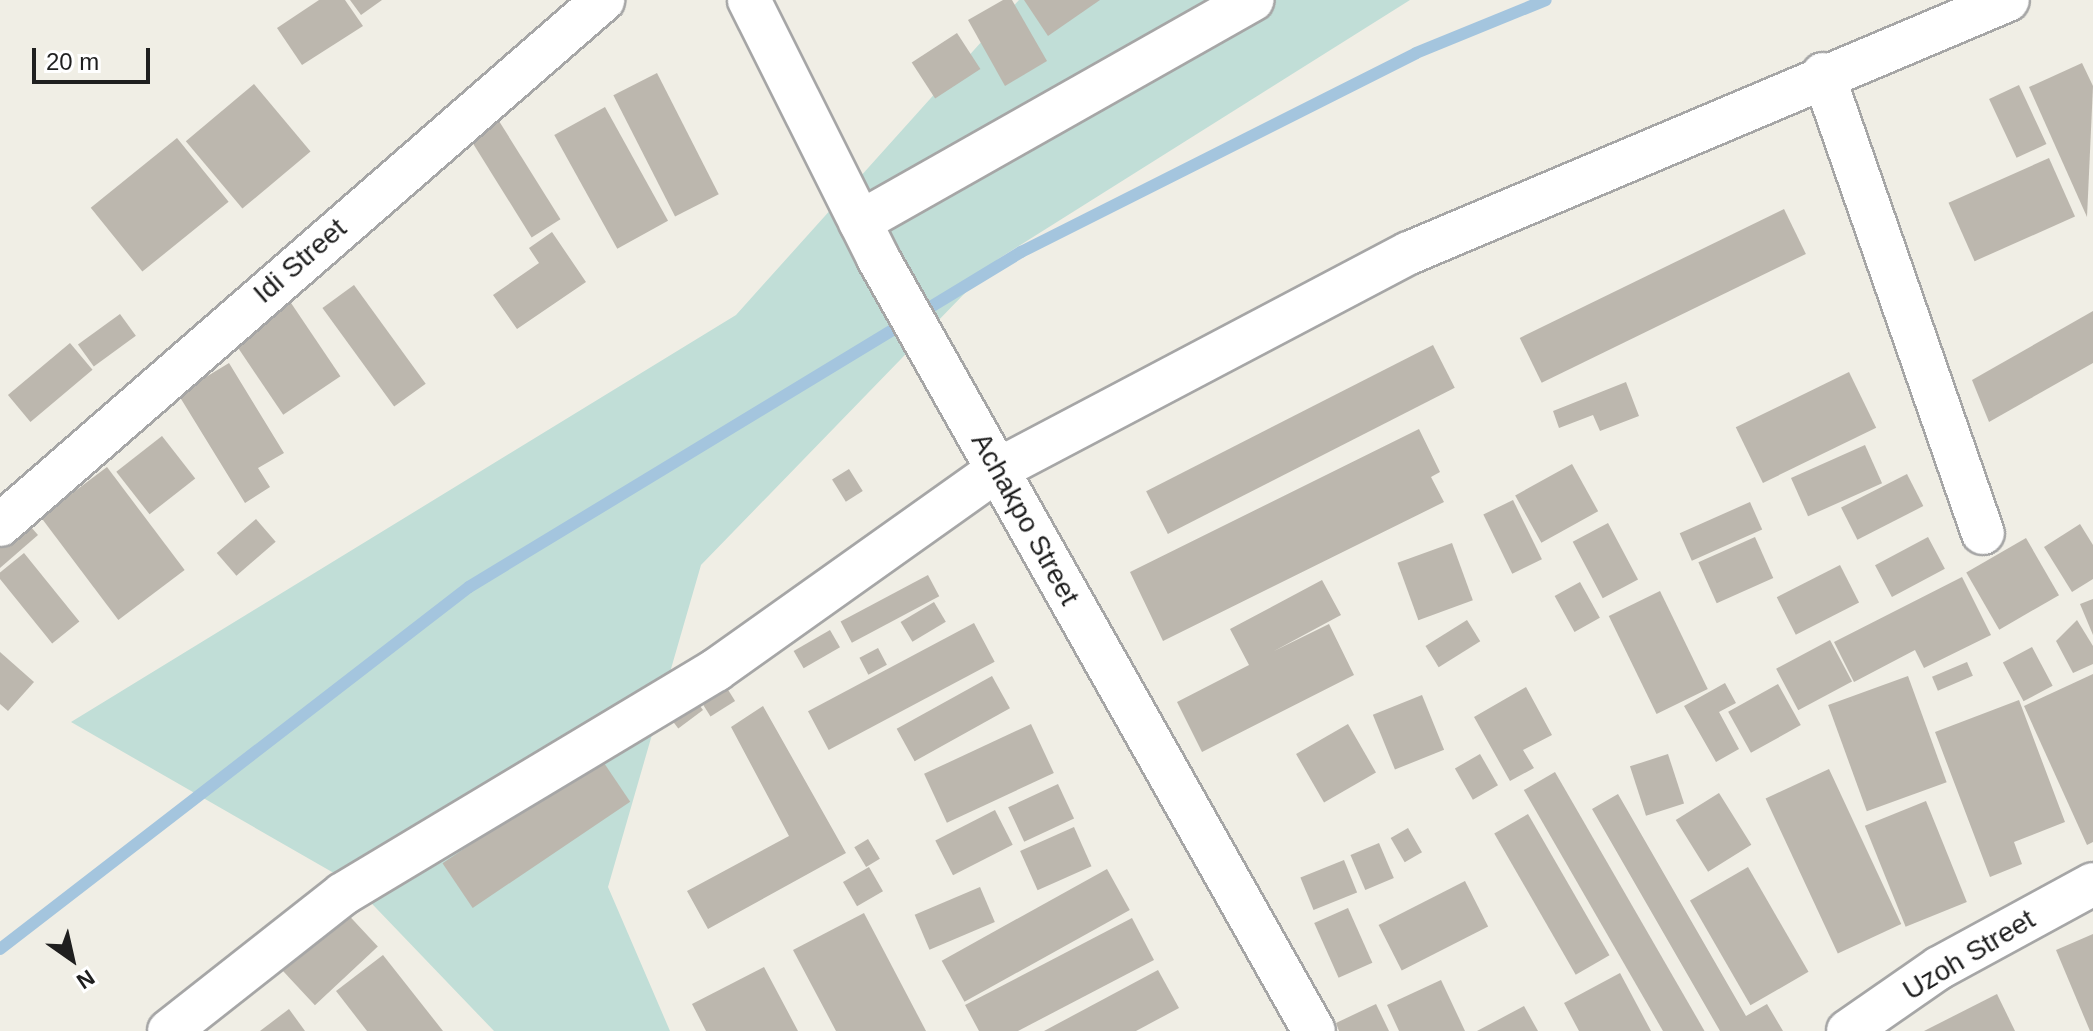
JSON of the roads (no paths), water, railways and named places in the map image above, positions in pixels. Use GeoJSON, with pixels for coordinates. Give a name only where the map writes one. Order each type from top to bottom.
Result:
{"type":"FeatureCollection","features":[{"type":"Feature","properties":{"kind":"street","name":"Idi Street"},"geometry":{"type":"LineString","coordinates":[[0,525],[603,0]]}},
{"type":"Feature","properties":{"kind":"street","name":"Achakpo Street"},"geometry":{"type":"LineString","coordinates":[[749,0],[869,240],[1314,1031]]}},
{"type":"Feature","properties":{"kind":"street"},"geometry":{"type":"LineString","coordinates":[[869,240],[1253,0]]}},
{"type":"Feature","properties":{"kind":"street"},"geometry":{"type":"LineString","coordinates":[[169,1031],[343,894],[716,670],[997,470],[1409,253],[1823,74],[2008,0]]}},
{"type":"Feature","properties":{"kind":"street"},"geometry":{"type":"LineString","coordinates":[[1823,74],[1983,533]]}},
{"type":"Feature","properties":{"kind":"street","name":"Uzoh Street"},"geometry":{"type":"LineString","coordinates":[[1848,1031],[1939,968],[2093,884]]}},
{"type":"Feature","properties":{"kind":"waterway"},"geometry":{"type":"LineString","coordinates":[[0,949],[469,587],[1021,252],[1416,53],[1546,0]]}}]}
